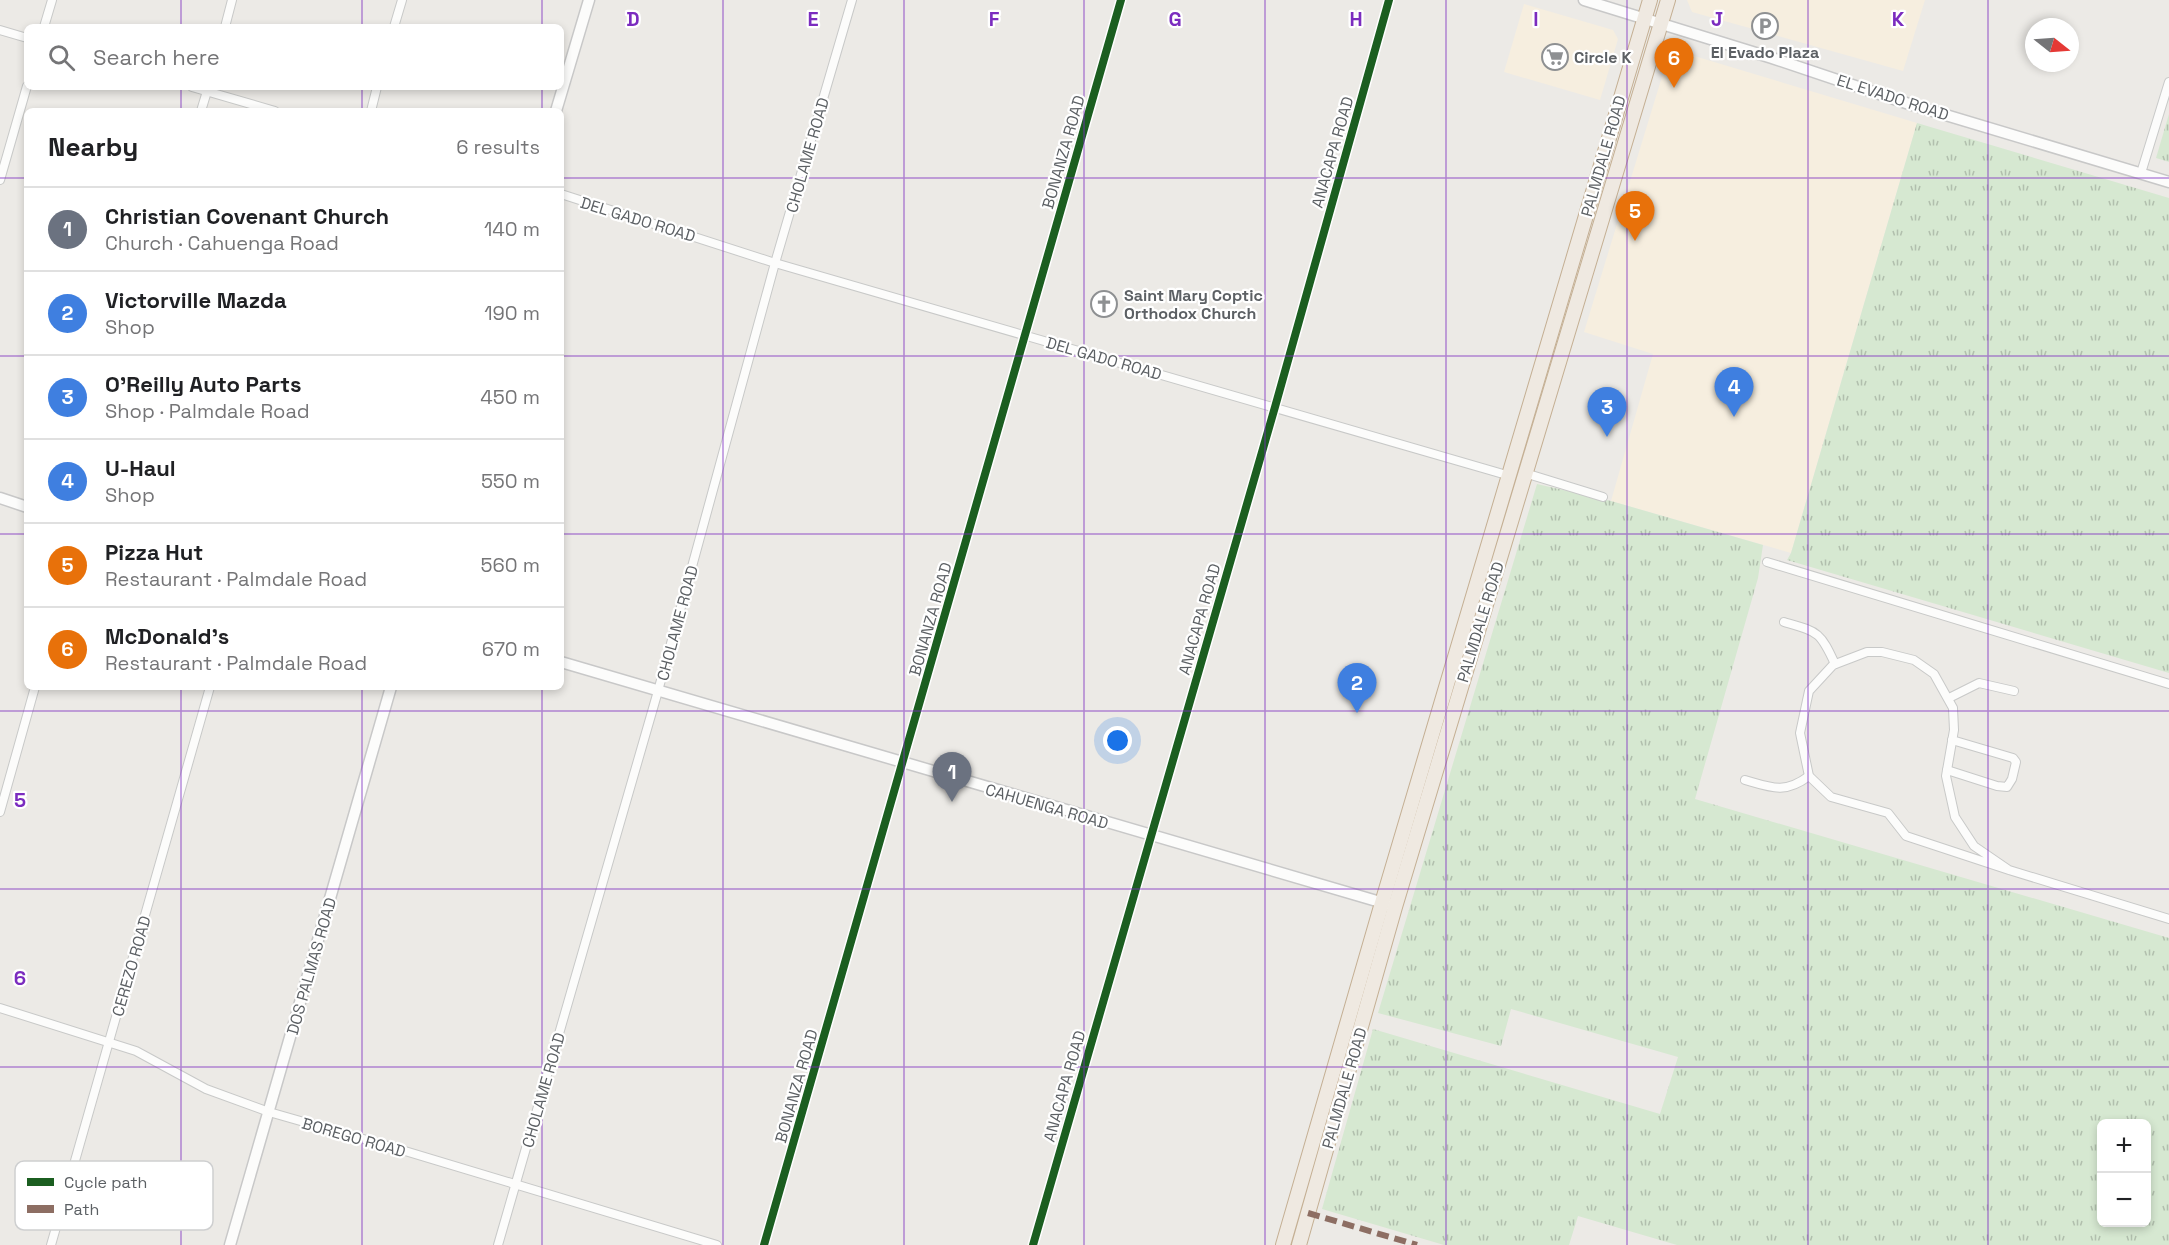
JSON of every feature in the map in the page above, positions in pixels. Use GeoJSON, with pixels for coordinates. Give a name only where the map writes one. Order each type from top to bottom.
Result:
{"type":"FeatureCollection","features":[{"type":"Feature","properties":{"kind":"highway","name":"PALMDALE ROAD"},"geometry":{"type":"LineString","coordinates":[[1299,1245],[1388,905],[1509,476],[1650,0]]}},
{"type":"Feature","properties":{"kind":"highway","name":"PALMDALE ROAD"},"geometry":{"type":"LineString","coordinates":[[1283,1245],[1525,473],[1668,0]]}},
{"type":"Feature","properties":{"kind":"street"},"geometry":{"type":"LineString","coordinates":[[45,24],[52,0]]}},
{"type":"Feature","properties":{"kind":"street"},"geometry":{"type":"LineString","coordinates":[[226,24],[232,0]]}},
{"type":"Feature","properties":{"kind":"street"},"geometry":{"type":"LineString","coordinates":[[395,24],[402,0]]}},
{"type":"Feature","properties":{"kind":"street"},"geometry":{"type":"LineString","coordinates":[[564,84],[589,0]]}},
{"type":"Feature","properties":{"kind":"street","name":"CHOLAME ROAD"},"geometry":{"type":"LineString","coordinates":[[498,1245],[658,691],[775,263],[852,0]]}},
{"type":"Feature","properties":{"kind":"street","name":"BONANZA ROAD"},"geometry":{"type":"LineString","coordinates":[[764,1245],[1121,0]]}},
{"type":"Feature","properties":{"kind":"street","name":"ANACAPA ROAD"},"geometry":{"type":"LineString","coordinates":[[1033,1245],[1275,407],[1389,0]]}},
{"type":"Feature","properties":{"kind":"street","name":"EL EVADO ROAD"},"geometry":{"type":"LineString","coordinates":[[1584,0],[1909,104],[2169,182]]}},
{"type":"Feature","properties":{"kind":"street"},"geometry":{"type":"LineString","coordinates":[[0,30],[24,37]]}},
{"type":"Feature","properties":{"kind":"street"},"geometry":{"type":"LineString","coordinates":[[2141,174],[2169,82]]}},
{"type":"Feature","properties":{"kind":"street"},"geometry":{"type":"LineString","coordinates":[[0,180],[26,90]]}},
{"type":"Feature","properties":{"kind":"street"},"geometry":{"type":"LineString","coordinates":[[202,108],[207,90]]}},
{"type":"Feature","properties":{"kind":"street"},"geometry":{"type":"LineString","coordinates":[[210,90],[266,108]]}},
{"type":"Feature","properties":{"kind":"street"},"geometry":{"type":"LineString","coordinates":[[372,108],[376,90]]}},
{"type":"Feature","properties":{"kind":"street"},"geometry":{"type":"LineString","coordinates":[[557,108],[562,90]]}},
{"type":"Feature","properties":{"kind":"street","name":"DEL GADO ROAD"},"geometry":{"type":"LineString","coordinates":[[564,195],[775,263],[1509,476]]}},
{"type":"Feature","properties":{"kind":"street"},"geometry":{"type":"LineString","coordinates":[[1525,473],[1603,497]]}},
{"type":"Feature","properties":{"kind":"street"},"geometry":{"type":"LineString","coordinates":[[0,498],[24,506]]}},
{"type":"Feature","properties":{"kind":"street"},"geometry":{"type":"LineString","coordinates":[[1767,562],[2169,684]]}},
{"type":"Feature","properties":{"kind":"street"},"geometry":{"type":"LineString","coordinates":[[1784,622],[1820,635],[1835,664]]}},
{"type":"Feature","properties":{"kind":"street"},"geometry":{"type":"LineString","coordinates":[[2009,870],[1974,846],[1955,817],[1946,776],[1952,740],[1953,708],[1934,674],[1914,660],[1898,654],[1882,652],[1867,652],[1835,664],[1809,691],[1800,733],[1809,776],[1831,797],[1888,813],[1906,836],[2009,870],[2169,919]]}},
{"type":"Feature","properties":{"kind":"street","name":"CAHUENGA ROAD"},"geometry":{"type":"LineString","coordinates":[[564,663],[1388,905]]}},
{"type":"Feature","properties":{"kind":"street"},"geometry":{"type":"LineString","coordinates":[[1949,698],[1979,683],[2014,691]]}},
{"type":"Feature","properties":{"kind":"street"},"geometry":{"type":"LineString","coordinates":[[0,812],[34,690]]}},
{"type":"Feature","properties":{"kind":"street","name":"CEREZO ROAD"},"geometry":{"type":"LineString","coordinates":[[75,1161],[209,690]]}},
{"type":"Feature","properties":{"kind":"street","name":"DOS PALMAS ROAD"},"geometry":{"type":"LineString","coordinates":[[230,1245],[390,690]]}},
{"type":"Feature","properties":{"kind":"street"},"geometry":{"type":"LineString","coordinates":[[1947,770],[2007,787],[2012,779],[2016,762],[2013,758],[1952,740]]}},
{"type":"Feature","properties":{"kind":"street"},"geometry":{"type":"LineString","coordinates":[[1745,780],[1783,788],[1796,786],[1809,776]]}},
{"type":"Feature","properties":{"kind":"street","name":"BOREGO ROAD"},"geometry":{"type":"LineString","coordinates":[[0,1008],[136,1051],[206,1089],[269,1112],[717,1245]]}},
{"type":"Feature","properties":{"kind":"street","name":"CEREZO ROAD"},"geometry":{"type":"LineString","coordinates":[[51,1245],[55,1230]]}},
{"type":"Feature","properties":{"kind":"shaded area"},"geometry":{"type":"Polygon","coordinates":[[[1687,0],[1925,0],[1903,71],[1692,12],[1687,0]]]}},
{"type":"Feature","properties":{"kind":"shaded area"},"geometry":{"type":"Polygon","coordinates":[[[1524,4],[1613,30],[1618,39],[1600,100],[1504,72],[1524,4]]]}},
{"type":"Feature","properties":{"kind":"shaded area"},"geometry":{"type":"Polygon","coordinates":[[[1674,52],[1681,52],[1917,123],[1791,553],[1611,501],[1653,354],[1584,332],[1668,57],[1674,52]]]}},
{"type":"Feature","properties":{"kind":"green space"},"geometry":{"type":"Polygon","coordinates":[[[2169,114],[2169,162],[2156,158],[2169,114]]]}},
{"type":"Feature","properties":{"kind":"green space"},"geometry":{"type":"Polygon","coordinates":[[[1917,123],[2169,198],[2169,673],[1787,560],[1791,553],[1917,123]]]}},
{"type":"Feature","properties":{"kind":"green space"},"geometry":{"type":"Polygon","coordinates":[[[1537,484],[1611,501],[1763,545],[1758,578],[1695,799],[2169,938],[2169,1245],[1677,1245],[1578,1216],[1569,1245],[1444,1245],[1322,1209],[1373,1029],[1660,1114],[1678,1057],[1511,1009],[1501,1046],[1378,1013],[1537,484]]]}},
{"type":"Feature","properties":{"kind":"marked path"},"geometry":{"type":"LineString","coordinates":[[1308,1213],[1417,1245]]}},
{"type":"Feature","properties":{"kind":"cycle path"},"geometry":{"type":"LineString","coordinates":[[764,1245],[1121,0]]}},
{"type":"Feature","properties":{"kind":"cycle path"},"geometry":{"type":"LineString","coordinates":[[1033,1245],[1275,407],[1389,0]]}},
{"type":"Feature","properties":{"kind":"place","name":"El Evado Plaza"},"geometry":{"type":"Point","coordinates":[1765,26]}},
{"type":"Feature","properties":{"kind":"place","name":"Circle K"},"geometry":{"type":"Point","coordinates":[1555,57]}},
{"type":"Feature","properties":{"kind":"place","name":"McDonald's"},"geometry":{"type":"Point","coordinates":[1674,88]}},
{"type":"Feature","properties":{"kind":"place","name":"Pizza Hut"},"geometry":{"type":"Point","coordinates":[1635,241]}},
{"type":"Feature","properties":{"kind":"place","name":"Saint Mary Coptic Orthodox Church"},"geometry":{"type":"Point","coordinates":[1104,304]}},
{"type":"Feature","properties":{"kind":"place","name":"U-Haul"},"geometry":{"type":"Point","coordinates":[1734,417]}},
{"type":"Feature","properties":{"kind":"place","name":"O'Reilly Auto Parts"},"geometry":{"type":"Point","coordinates":[1607,437]}},
{"type":"Feature","properties":{"kind":"place","name":"Victorville Mazda"},"geometry":{"type":"Point","coordinates":[1357,713]}},
{"type":"Feature","properties":{"kind":"place","name":"Christian Covenant Church"},"geometry":{"type":"Point","coordinates":[952,802]}}]}
